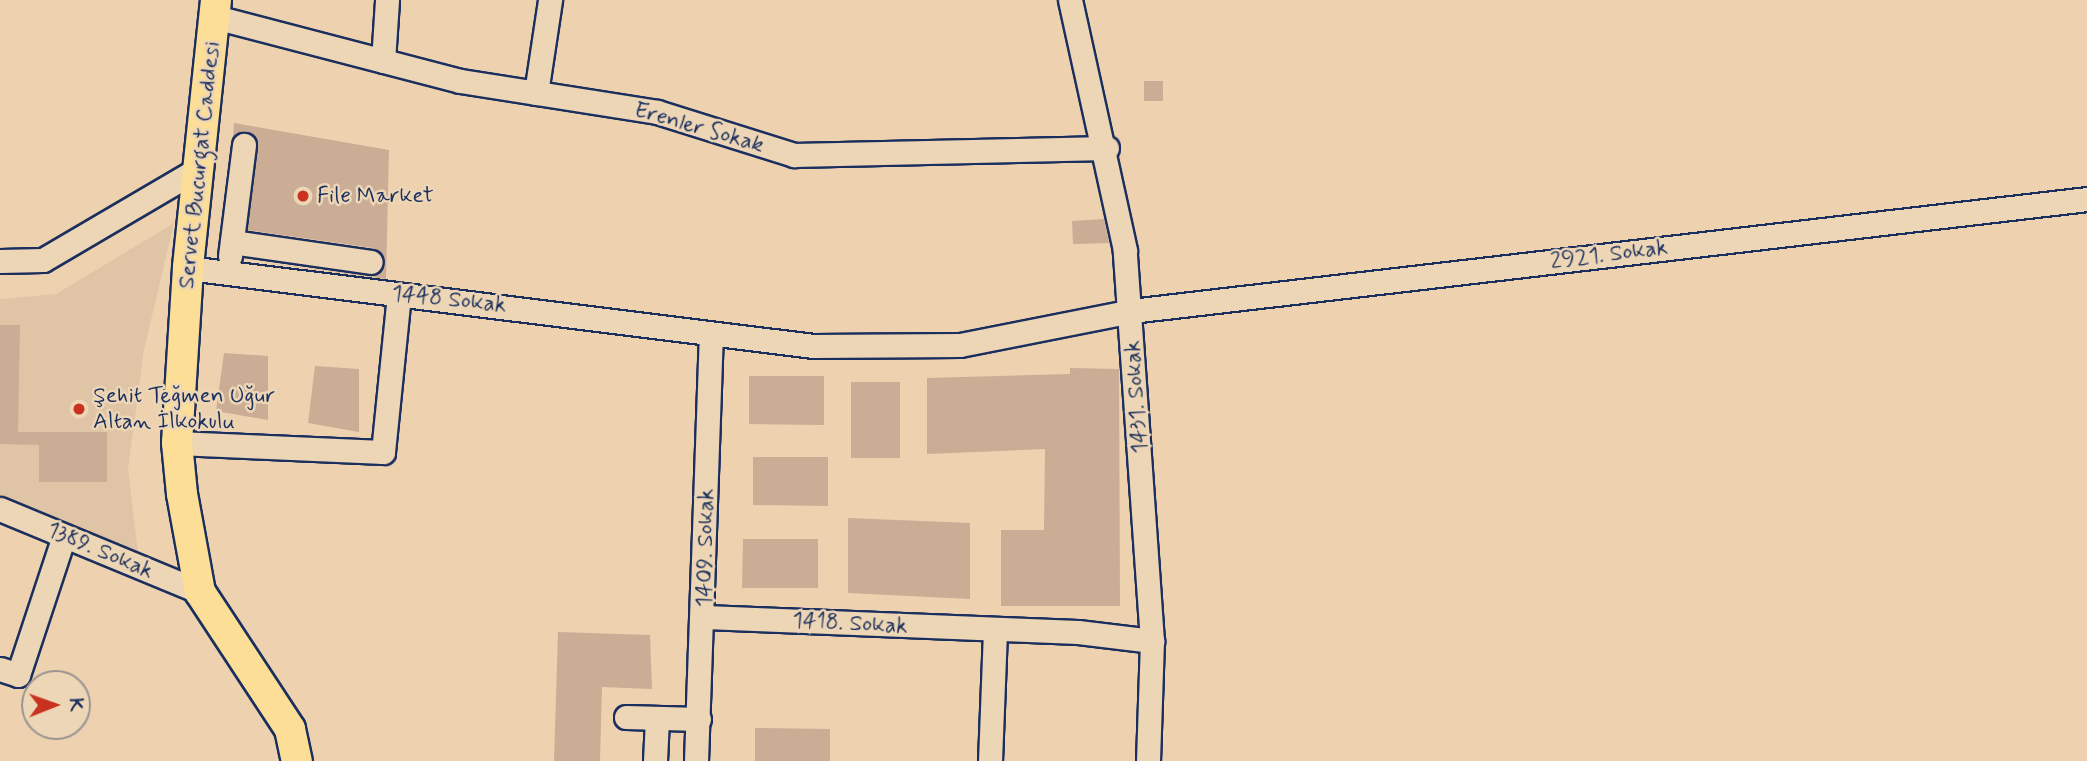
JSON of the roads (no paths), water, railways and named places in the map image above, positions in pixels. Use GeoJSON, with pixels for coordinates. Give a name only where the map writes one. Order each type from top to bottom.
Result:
{"type":"FeatureCollection","features":[{"type":"Feature","properties":{"kind":"main road","name":"Servet Bucurgat Caddesi"},"geometry":{"type":"LineString","coordinates":[[216,9],[206,129],[195,171],[177,443],[189,559],[200,592],[290,729],[297,761]]}},
{"type":"Feature","properties":{"kind":"street"},"geometry":{"type":"LineString","coordinates":[[383,61],[387,0]]}},
{"type":"Feature","properties":{"kind":"street"},"geometry":{"type":"LineString","coordinates":[[536,93],[550,0]]}},
{"type":"Feature","properties":{"kind":"street","name":"1431. Sokak"},"geometry":{"type":"LineString","coordinates":[[1070,0],[1107,148],[1131,311],[1152,641],[1148,761]]}},
{"type":"Feature","properties":{"kind":"street","name":"Erenler Sokak"},"geometry":{"type":"LineString","coordinates":[[216,9],[383,61],[536,93],[657,112],[794,155],[1107,148]]}},
{"type":"Feature","properties":{"kind":"street"},"geometry":{"type":"LineString","coordinates":[[228,273],[244,145]]}},
{"type":"Feature","properties":{"kind":"street"},"geometry":{"type":"LineString","coordinates":[[0,261],[43,260],[195,171]]}},
{"type":"Feature","properties":{"kind":"street","name":"2921. Sokak"},"geometry":{"type":"LineString","coordinates":[[711,334],[813,346],[960,345],[1131,311],[2087,199]]}},
{"type":"Feature","properties":{"kind":"street"},"geometry":{"type":"LineString","coordinates":[[232,242],[371,262]]}},
{"type":"Feature","properties":{"kind":"street","name":"1448 Sokak"},"geometry":{"type":"LineString","coordinates":[[188,268],[711,334]]}},
{"type":"Feature","properties":{"kind":"street"},"geometry":{"type":"LineString","coordinates":[[177,443],[383,452],[399,295]]}},
{"type":"Feature","properties":{"kind":"street","name":"1409. Sokak"},"geometry":{"type":"LineString","coordinates":[[696,761],[705,617],[711,334]]}},
{"type":"Feature","properties":{"kind":"street","name":"1389. Sokak"},"geometry":{"type":"LineString","coordinates":[[0,509],[200,592]]}},
{"type":"Feature","properties":{"kind":"street"},"geometry":{"type":"LineString","coordinates":[[0,669],[18,675],[64,536]]}},
{"type":"Feature","properties":{"kind":"street","name":"1418. Sokak"},"geometry":{"type":"LineString","coordinates":[[705,617],[995,631]]}},
{"type":"Feature","properties":{"kind":"street"},"geometry":{"type":"LineString","coordinates":[[990,761],[995,631],[1078,632],[1152,641]]}},
{"type":"Feature","properties":{"kind":"street"},"geometry":{"type":"LineString","coordinates":[[626,717],[699,719]]}},
{"type":"Feature","properties":{"kind":"street"},"geometry":{"type":"LineString","coordinates":[[655,761],[657,718]]}},
{"type":"Feature","properties":{"kind":"place","name":"File Market"},"geometry":{"type":"Point","coordinates":[303,196]}},
{"type":"Feature","properties":{"kind":"place","name":"Şehit Teğmen Uğur Altan İlkokulu"},"geometry":{"type":"Point","coordinates":[79,409]}}]}
